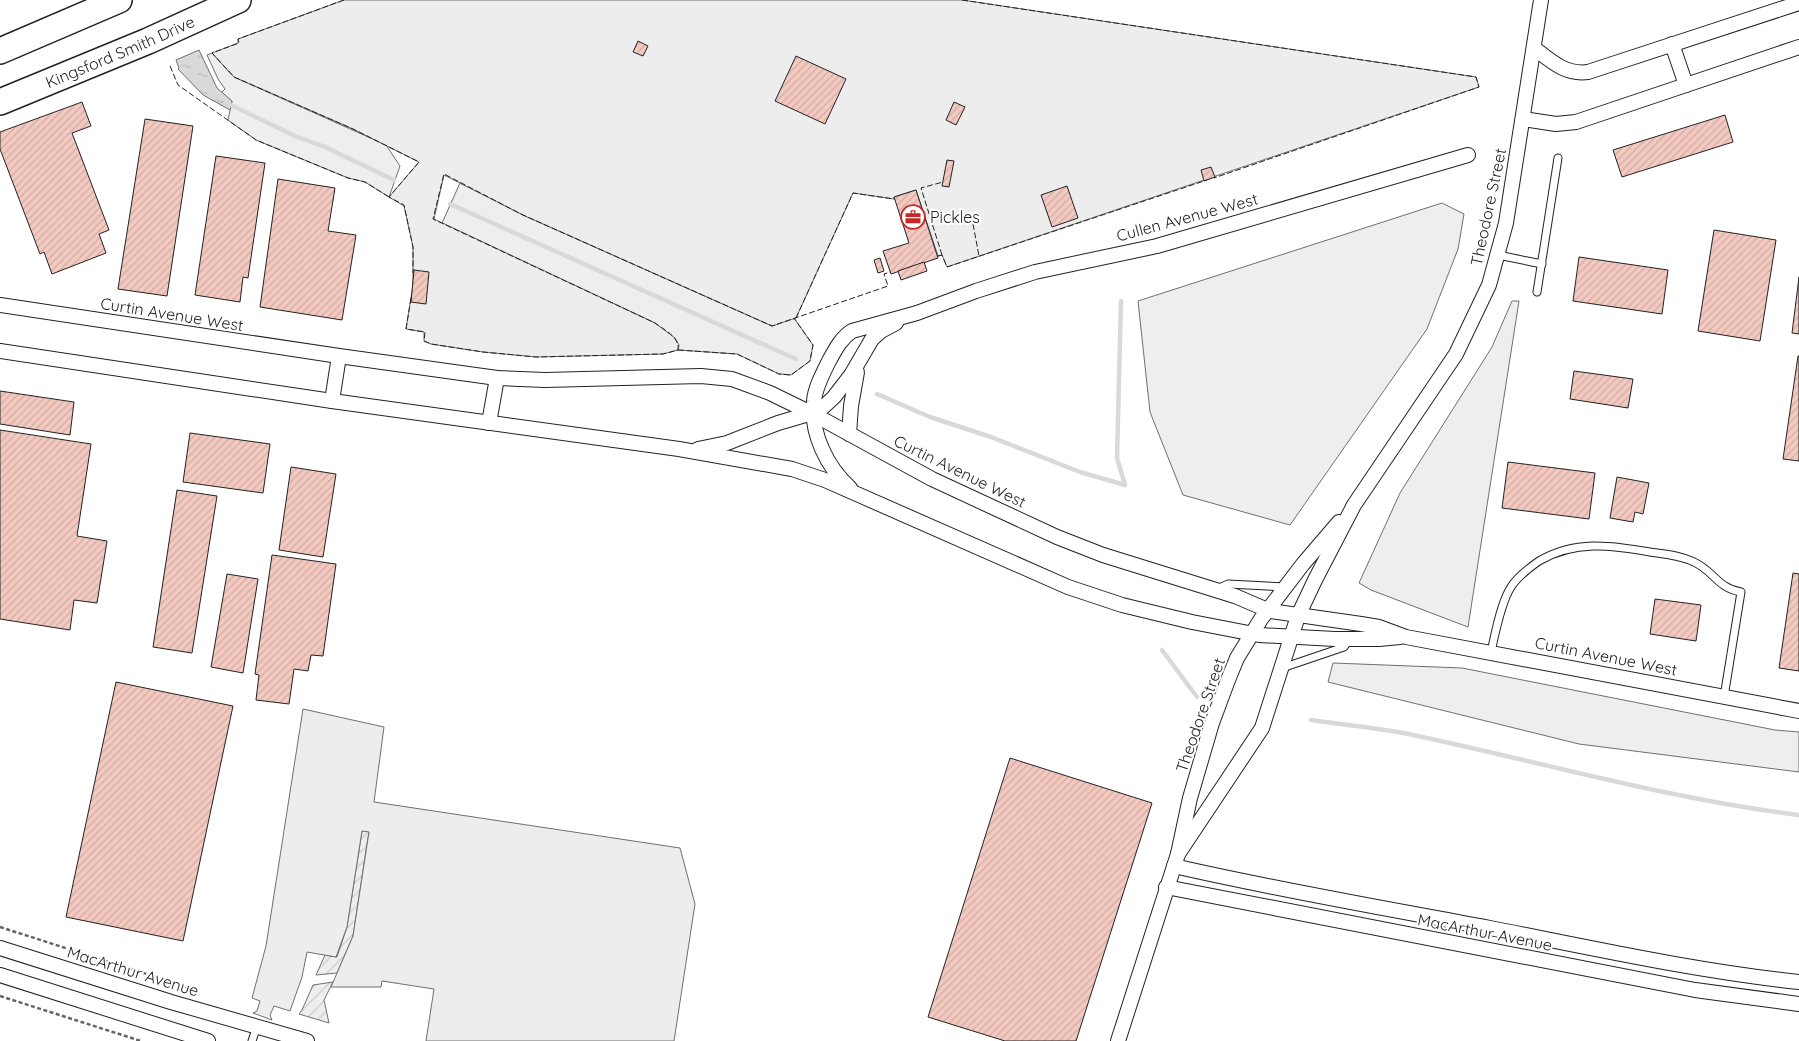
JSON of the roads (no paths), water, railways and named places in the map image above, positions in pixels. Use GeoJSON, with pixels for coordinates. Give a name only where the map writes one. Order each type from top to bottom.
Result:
{"type":"FeatureCollection","features":[{"type":"Feature","properties":{"kind":"highway"},"geometry":{"type":"LineString","coordinates":[[0,51],[119,0]]}},
{"type":"Feature","properties":{"kind":"highway","name":"Kingsford Smith Drive"},"geometry":{"type":"LineString","coordinates":[[0,102],[148,41],[238,0]]}},
{"type":"Feature","properties":{"kind":"street","name":"Theodore Street"},"geometry":{"type":"LineString","coordinates":[[1118,1041],[1176,860],[1190,798],[1222,694],[1237,658],[1285,588],[1354,505],[1456,354],[1488,284],[1506,223],[1541,0]]}},
{"type":"Feature","properties":{"kind":"street"},"geometry":{"type":"LineString","coordinates":[[1534,48],[1558,66],[1569,71],[1582,73],[1598,70],[1799,3]]}},
{"type":"Feature","properties":{"kind":"street"},"geometry":{"type":"LineString","coordinates":[[1672,44],[1686,85]]}},
{"type":"Feature","properties":{"kind":"street"},"geometry":{"type":"LineString","coordinates":[[1523,119],[1556,124],[1576,122],[1799,47]]}},
{"type":"Feature","properties":{"kind":"street","name":"Cullen Avenue West"},"geometry":{"type":"LineString","coordinates":[[860,495],[843,481],[826,458],[818,438],[813,414],[817,390],[828,364],[844,338],[852,331],[917,313],[1011,279],[1065,265],[1157,246],[1468,155]]}},
{"type":"Feature","properties":{"kind":"street","name":"Curtin Avenue West"},"geometry":{"type":"LineString","coordinates":[[0,305],[497,378],[545,380],[690,376],[728,378],[758,388],[813,414],[932,479],[1057,537],[1103,555],[1244,599],[1268,611],[1379,627],[1406,637],[1799,711]]}},
{"type":"Feature","properties":{"kind":"street","name":"Cullen Avenue West"},"geometry":{"type":"LineString","coordinates":[[679,449],[689,450],[717,446],[778,423],[813,414],[824,408],[851,375],[877,334],[917,313]]}},
{"type":"Feature","properties":{"kind":"street","name":"Curtin Avenue West"},"geometry":{"type":"LineString","coordinates":[[0,351],[679,449],[800,471],[816,476],[1074,589],[1122,604],[1252,634],[1291,638],[1380,639],[1406,637]]}},
{"type":"Feature","properties":{"kind":"street"},"geometry":{"type":"LineString","coordinates":[[849,434],[848,422],[855,381],[864,355]]}},
{"type":"Feature","properties":{"kind":"street"},"geometry":{"type":"LineString","coordinates":[[332,400],[339,356]]}},
{"type":"Feature","properties":{"kind":"street"},"geometry":{"type":"LineString","coordinates":[[489,423],[497,378]]}},
{"type":"Feature","properties":{"kind":"street","name":"Theodore Street"},"geometry":{"type":"LineString","coordinates":[[1176,860],[1262,728],[1298,616],[1354,505]]}},
{"type":"Feature","properties":{"kind":"street","name":"MacArthur Avenue"},"geometry":{"type":"LineString","coordinates":[[1176,860],[1260,884],[1654,960],[1799,982]]}},
{"type":"Feature","properties":{"kind":"street","name":"MacArthur Avenue"},"geometry":{"type":"LineString","coordinates":[[1166,887],[1695,990],[1799,1004]]}},
{"type":"Feature","properties":{"kind":"street","name":"MacArthur Avenue"},"geometry":{"type":"LineString","coordinates":[[0,948],[171,1002],[307,1041]]}},
{"type":"Feature","properties":{"kind":"street"},"geometry":{"type":"LineString","coordinates":[[0,975],[208,1041]]}},
{"type":"Feature","properties":{"kind":"lane"},"geometry":{"type":"LineString","coordinates":[[1537,292],[1558,158]]}},
{"type":"Feature","properties":{"kind":"lane"},"geometry":{"type":"LineString","coordinates":[[1498,255],[1542,264]]}},
{"type":"Feature","properties":{"kind":"lane"},"geometry":{"type":"LineString","coordinates":[[1492,652],[1496,628],[1510,588],[1533,565],[1548,556],[1566,549],[1589,545],[1622,547],[1679,557],[1695,562],[1726,588],[1741,592],[1724,697]]}},
{"type":"Feature","properties":{"kind":"lane"},"geometry":{"type":"LineString","coordinates":[[1215,590],[1228,584],[1285,588]]}},
{"type":"Feature","properties":{"kind":"lane"},"geometry":{"type":"LineString","coordinates":[[1280,669],[1344,647],[1351,638]]}},
{"type":"Feature","properties":{"kind":"lane"},"geometry":{"type":"LineString","coordinates":[[252,1041],[256,1026]]}},
{"type":"Feature","properties":{"kind":"water"},"geometry":{"type":"Polygon","coordinates":[[[199,50],[217,88],[232,101],[230,110],[203,95],[178,69],[176,60],[199,50]]]}},
{"type":"Feature","properties":{"kind":"waterway"},"geometry":{"type":"LineString","coordinates":[[231,105],[394,180]]}},
{"type":"Feature","properties":{"kind":"waterway"},"geometry":{"type":"LineString","coordinates":[[450,204],[796,359]]}},
{"type":"Feature","properties":{"kind":"waterway"},"geometry":{"type":"LineString","coordinates":[[1121,301],[1117,458],[1125,485]]}},
{"type":"Feature","properties":{"kind":"waterway"},"geometry":{"type":"LineString","coordinates":[[877,394],[930,417],[991,437],[1080,472],[1125,485]]}},
{"type":"Feature","properties":{"kind":"waterway"},"geometry":{"type":"LineString","coordinates":[[1162,650],[1197,697]]}},
{"type":"Feature","properties":{"kind":"waterway"},"geometry":{"type":"LineString","coordinates":[[1311,720],[1413,735],[1701,800],[1799,815]]}},
{"type":"Feature","properties":{"kind":"place","name":"Pickles"},"geometry":{"type":"Point","coordinates":[913,217]}}]}
